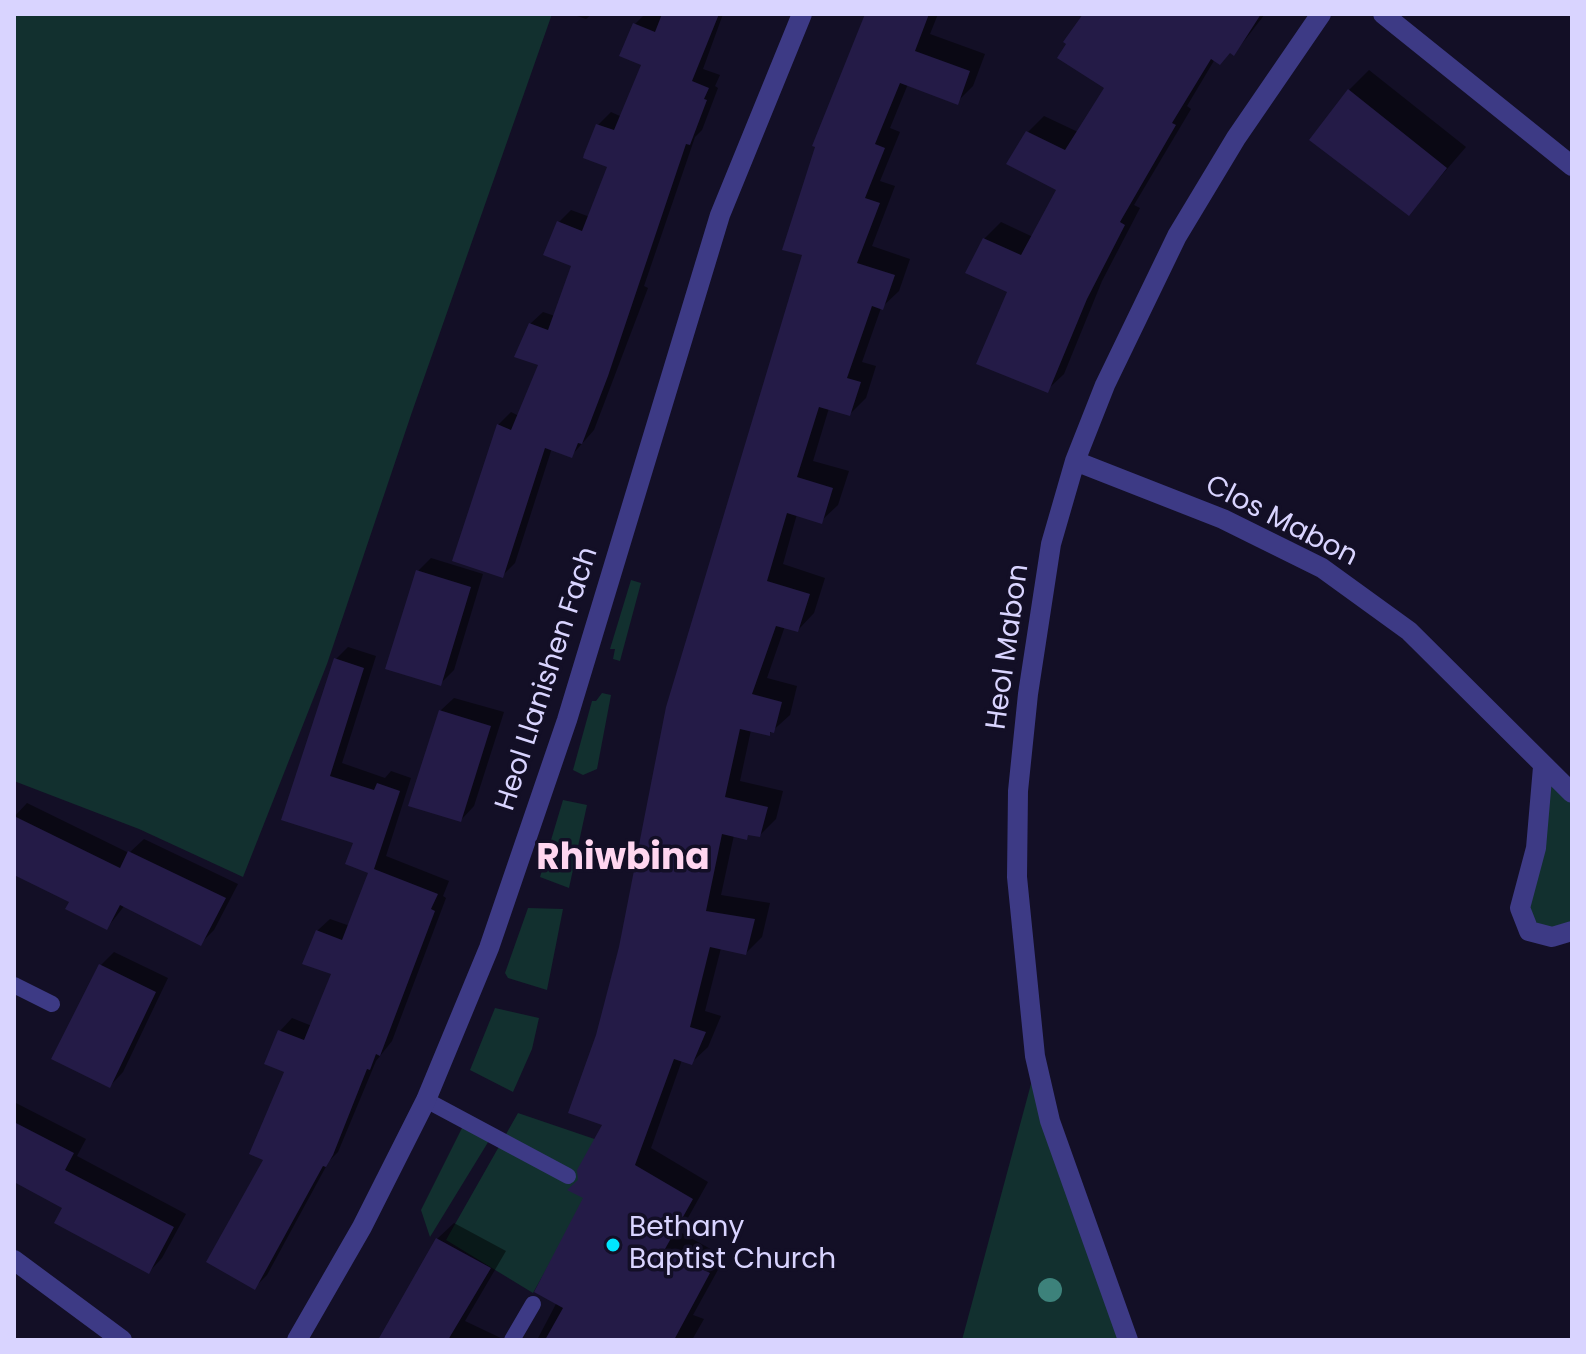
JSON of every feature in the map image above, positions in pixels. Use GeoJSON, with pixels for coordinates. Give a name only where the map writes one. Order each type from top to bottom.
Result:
{"type":"FeatureCollection","features":[{"type":"Feature","properties":{"kind":"street","name":"Heol Llanishen Fach"},"geometry":{"type":"LineString","coordinates":[[297,1340],[362,1227],[426,1100],[489,948],[567,720],[720,215],[802,14]]}},
{"type":"Feature","properties":{"kind":"street","name":"Heol Mabon"},"geometry":{"type":"LineString","coordinates":[[1128,1340],[1050,1121],[1035,1056],[1017,877],[1018,791],[1028,694],[1051,544],[1075,461],[1105,385],[1177,236],[1236,138],[1321,14]]}},
{"type":"Feature","properties":{"kind":"street"},"geometry":{"type":"LineString","coordinates":[[1383,14],[1572,166]]}},
{"type":"Feature","properties":{"kind":"street","name":"Clos Mabon"},"geometry":{"type":"LineString","coordinates":[[1075,461],[1223,519],[1322,568],[1409,631],[1572,793]]}},
{"type":"Feature","properties":{"kind":"street"},"geometry":{"type":"LineString","coordinates":[[1543,767],[1536,848],[1520,908],[1529,931],[1552,937],[1572,931]]}},
{"type":"Feature","properties":{"kind":"street"},"geometry":{"type":"LineString","coordinates":[[14,1260],[73,1307],[122,1340]]}},
{"type":"Feature","properties":{"kind":"lane"},"geometry":{"type":"LineString","coordinates":[[14,985],[52,1004]]}},
{"type":"Feature","properties":{"kind":"lane"},"geometry":{"type":"LineString","coordinates":[[426,1100],[568,1176]]}},
{"type":"Feature","properties":{"kind":"lane"},"geometry":{"type":"LineString","coordinates":[[512,1340],[533,1304]]}},
{"type":"Feature","properties":{"kind":"green space"},"geometry":{"type":"Polygon","coordinates":[[[14,14],[552,14],[327,664],[243,877],[139,829],[14,781],[14,14]]]}},
{"type":"Feature","properties":{"kind":"green space"},"geometry":{"type":"Polygon","coordinates":[[[631,580],[641,583],[620,661],[613,659],[615,649],[610,649],[631,580]]]}},
{"type":"Feature","properties":{"kind":"green space"},"geometry":{"type":"Polygon","coordinates":[[[602,693],[611,695],[597,769],[583,775],[573,770],[592,701],[596,701],[602,693]]]}},
{"type":"Feature","properties":{"kind":"green space"},"geometry":{"type":"Polygon","coordinates":[[[1543,767],[1572,793],[1572,931],[1552,937],[1520,908],[1543,767]]]}},
{"type":"Feature","properties":{"kind":"green space"},"geometry":{"type":"Polygon","coordinates":[[[563,800],[587,805],[569,888],[540,877],[563,800]]]}},
{"type":"Feature","properties":{"kind":"green space"},"geometry":{"type":"Polygon","coordinates":[[[528,908],[563,909],[547,990],[508,978],[505,973],[528,908]]]}},
{"type":"Feature","properties":{"kind":"green space"},"geometry":{"type":"Polygon","coordinates":[[[495,1008],[539,1018],[532,1049],[513,1092],[470,1070],[495,1008]]]}},
{"type":"Feature","properties":{"kind":"green space"},"geometry":{"type":"Polygon","coordinates":[[[1038,1058],[1126,1340],[962,1340],[1038,1058]]]}},
{"type":"Feature","properties":{"kind":"green space"},"geometry":{"type":"Polygon","coordinates":[[[518,1113],[615,1146],[533,1293],[446,1240],[518,1113]]]}},
{"type":"Feature","properties":{"kind":"green space"},"geometry":{"type":"Polygon","coordinates":[[[464,1124],[490,1139],[430,1237],[421,1210],[464,1124]]]}},
{"type":"Feature","properties":{"kind":"building"},"geometry":{"type":"Polygon","coordinates":[[[662,14],[719,14],[692,81],[709,88],[704,99],[707,100],[690,145],[686,144],[582,444],[578,443],[572,458],[545,448],[503,578],[452,561],[497,424],[511,430],[538,365],[514,357],[529,323],[548,330],[571,266],[543,255],[557,221],[582,231],[607,167],[583,158],[584,154],[596,124],[614,130],[641,65],[619,56],[633,23],[655,32],[662,14]]]}},
{"type":"Feature","properties":{"kind":"building"},"geometry":{"type":"Polygon","coordinates":[[[865,14],[929,14],[915,51],[970,71],[958,105],[900,83],[875,144],[885,148],[865,198],[880,203],[857,263],[895,275],[883,310],[872,306],[847,378],[861,382],[850,416],[819,407],[797,477],[833,488],[822,524],[787,513],[767,581],[810,594],[798,632],[776,626],[752,694],[782,702],[774,733],[770,732],[770,736],[740,729],[725,797],[768,807],[760,837],[748,835],[747,840],[722,834],[706,911],[755,919],[746,955],[710,947],[690,1027],[706,1032],[692,1065],[674,1059],[635,1165],[693,1199],[665,1249],[710,1273],[674,1340],[545,1340],[563,1308],[534,1292],[583,1198],[567,1190],[578,1180],[577,1170],[602,1125],[568,1113],[596,1035],[619,947],[666,707],[802,255],[782,250],[815,147],[812,146],[865,14]]]}},
{"type":"Feature","properties":{"kind":"building"},"geometry":{"type":"Polygon","coordinates":[[[1083,14],[1261,14],[1234,56],[1230,53],[1220,65],[1211,59],[1172,123],[1176,125],[1120,222],[1125,225],[1087,299],[1048,393],[976,364],[1007,292],[965,273],[983,238],[1021,255],[1056,190],[1006,164],[1026,131],[1065,150],[1104,88],[1057,58],[1066,44],[1063,42],[1083,14]]]}},
{"type":"Feature","properties":{"kind":"building"},"geometry":{"type":"Polygon","coordinates":[[[1348,89],[1447,168],[1409,216],[1309,140],[1348,89]]]}},
{"type":"Feature","properties":{"kind":"building"},"geometry":{"type":"Polygon","coordinates":[[[416,570],[471,587],[441,686],[385,669],[416,570]]]}},
{"type":"Feature","properties":{"kind":"building"},"geometry":{"type":"Polygon","coordinates":[[[334,658],[364,668],[330,776],[374,790],[377,783],[400,791],[374,869],[438,894],[431,909],[435,911],[380,1056],[376,1054],[370,1070],[367,1069],[333,1155],[326,1167],[323,1166],[255,1290],[206,1262],[263,1160],[249,1154],[284,1072],[264,1064],[278,1030],[304,1040],[331,974],[302,964],[316,930],[342,940],[368,873],[345,864],[353,843],[281,820],[334,658]]]}},
{"type":"Feature","properties":{"kind":"building"},"geometry":{"type":"Polygon","coordinates":[[[439,710],[491,726],[461,822],[408,806],[439,710]]]}},
{"type":"Feature","properties":{"kind":"building"},"geometry":{"type":"Polygon","coordinates":[[[14,816],[120,868],[128,851],[226,898],[201,946],[120,905],[107,930],[65,909],[69,902],[14,875],[14,816]]]}},
{"type":"Feature","properties":{"kind":"building"},"geometry":{"type":"Polygon","coordinates":[[[99,964],[156,992],[110,1088],[51,1059],[99,964]]]}},
{"type":"Feature","properties":{"kind":"building"},"geometry":{"type":"Polygon","coordinates":[[[14,1122],[74,1153],[65,1170],[174,1227],[149,1274],[54,1223],[62,1208],[14,1182],[14,1122]]]}},
{"type":"Feature","properties":{"kind":"building"},"geometry":{"type":"Polygon","coordinates":[[[436,1238],[491,1268],[448,1340],[378,1340],[436,1238]]]}},
{"type":"Feature","properties":{"kind":"place","name":"Bethany Baptist Church"},"geometry":{"type":"Point","coordinates":[613,1245]}},
{"type":"Feature","properties":{"kind":"district","name":"Rhiwbina"},"geometry":{"type":"Point","coordinates":[623,860]}}]}
